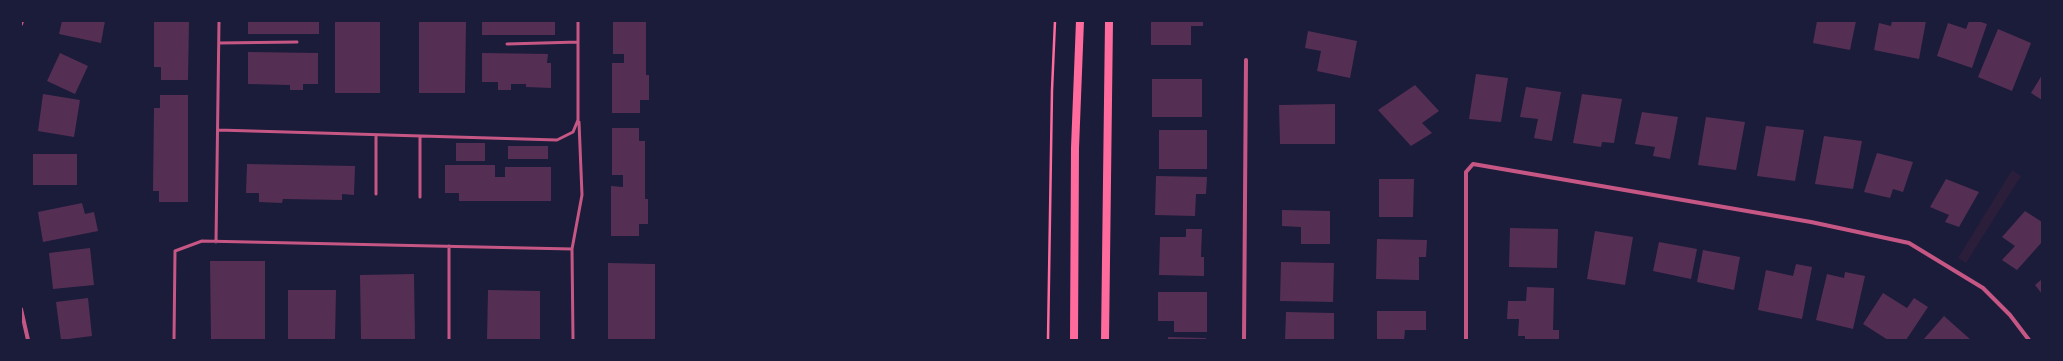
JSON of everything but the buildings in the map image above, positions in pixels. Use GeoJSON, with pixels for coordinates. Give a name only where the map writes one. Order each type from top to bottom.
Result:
{"type":"FeatureCollection","features":[{"type":"Feature","properties":{"kind":"main road"},"geometry":{"type":"LineString","coordinates":[[1074,340],[1075,148],[1080,21]]}},
{"type":"Feature","properties":{"kind":"main road"},"geometry":{"type":"LineString","coordinates":[[1105,340],[1109,21]]}},
{"type":"Feature","properties":{"kind":"street"},"geometry":{"type":"LineString","coordinates":[[1244,340],[1246,60]]}},
{"type":"Feature","properties":{"kind":"street"},"geometry":{"type":"LineString","coordinates":[[1466,340],[1466,172],[1473,164],[1811,222],[1908,243],[1983,288],[2010,315],[2029,340]]}},
{"type":"Feature","properties":{"kind":"street"},"geometry":{"type":"LineString","coordinates":[[21,308],[28,340]]}},
{"type":"Feature","properties":{"kind":"lane"},"geometry":{"type":"LineString","coordinates":[[216,242],[219,21]]}},
{"type":"Feature","properties":{"kind":"lane"},"geometry":{"type":"LineString","coordinates":[[573,340],[572,249],[582,195],[578,120],[578,21]]}},
{"type":"Feature","properties":{"kind":"lane"},"geometry":{"type":"LineString","coordinates":[[219,43],[296,42]]}},
{"type":"Feature","properties":{"kind":"lane"},"geometry":{"type":"LineString","coordinates":[[507,44],[578,42]]}},
{"type":"Feature","properties":{"kind":"lane"},"geometry":{"type":"LineString","coordinates":[[218,130],[557,140],[573,132],[578,120]]}},
{"type":"Feature","properties":{"kind":"lane"},"geometry":{"type":"LineString","coordinates":[[376,135],[376,194]]}},
{"type":"Feature","properties":{"kind":"lane"},"geometry":{"type":"LineString","coordinates":[[420,136],[420,197]]}},
{"type":"Feature","properties":{"kind":"lane"},"geometry":{"type":"LineString","coordinates":[[174,340],[175,251],[202,241],[572,249]]}},
{"type":"Feature","properties":{"kind":"lane"},"geometry":{"type":"LineString","coordinates":[[449,246],[449,340]]}},
{"type":"Feature","properties":{"kind":"path"},"geometry":{"type":"LineString","coordinates":[[1048,340],[1052,90],[1055,21]]}},
{"type":"Feature","properties":{"kind":"shaded area"},"geometry":{"type":"Polygon","coordinates":[[[2012,170],[2021,176],[1966,263],[1958,258],[2012,170]]]}}]}
